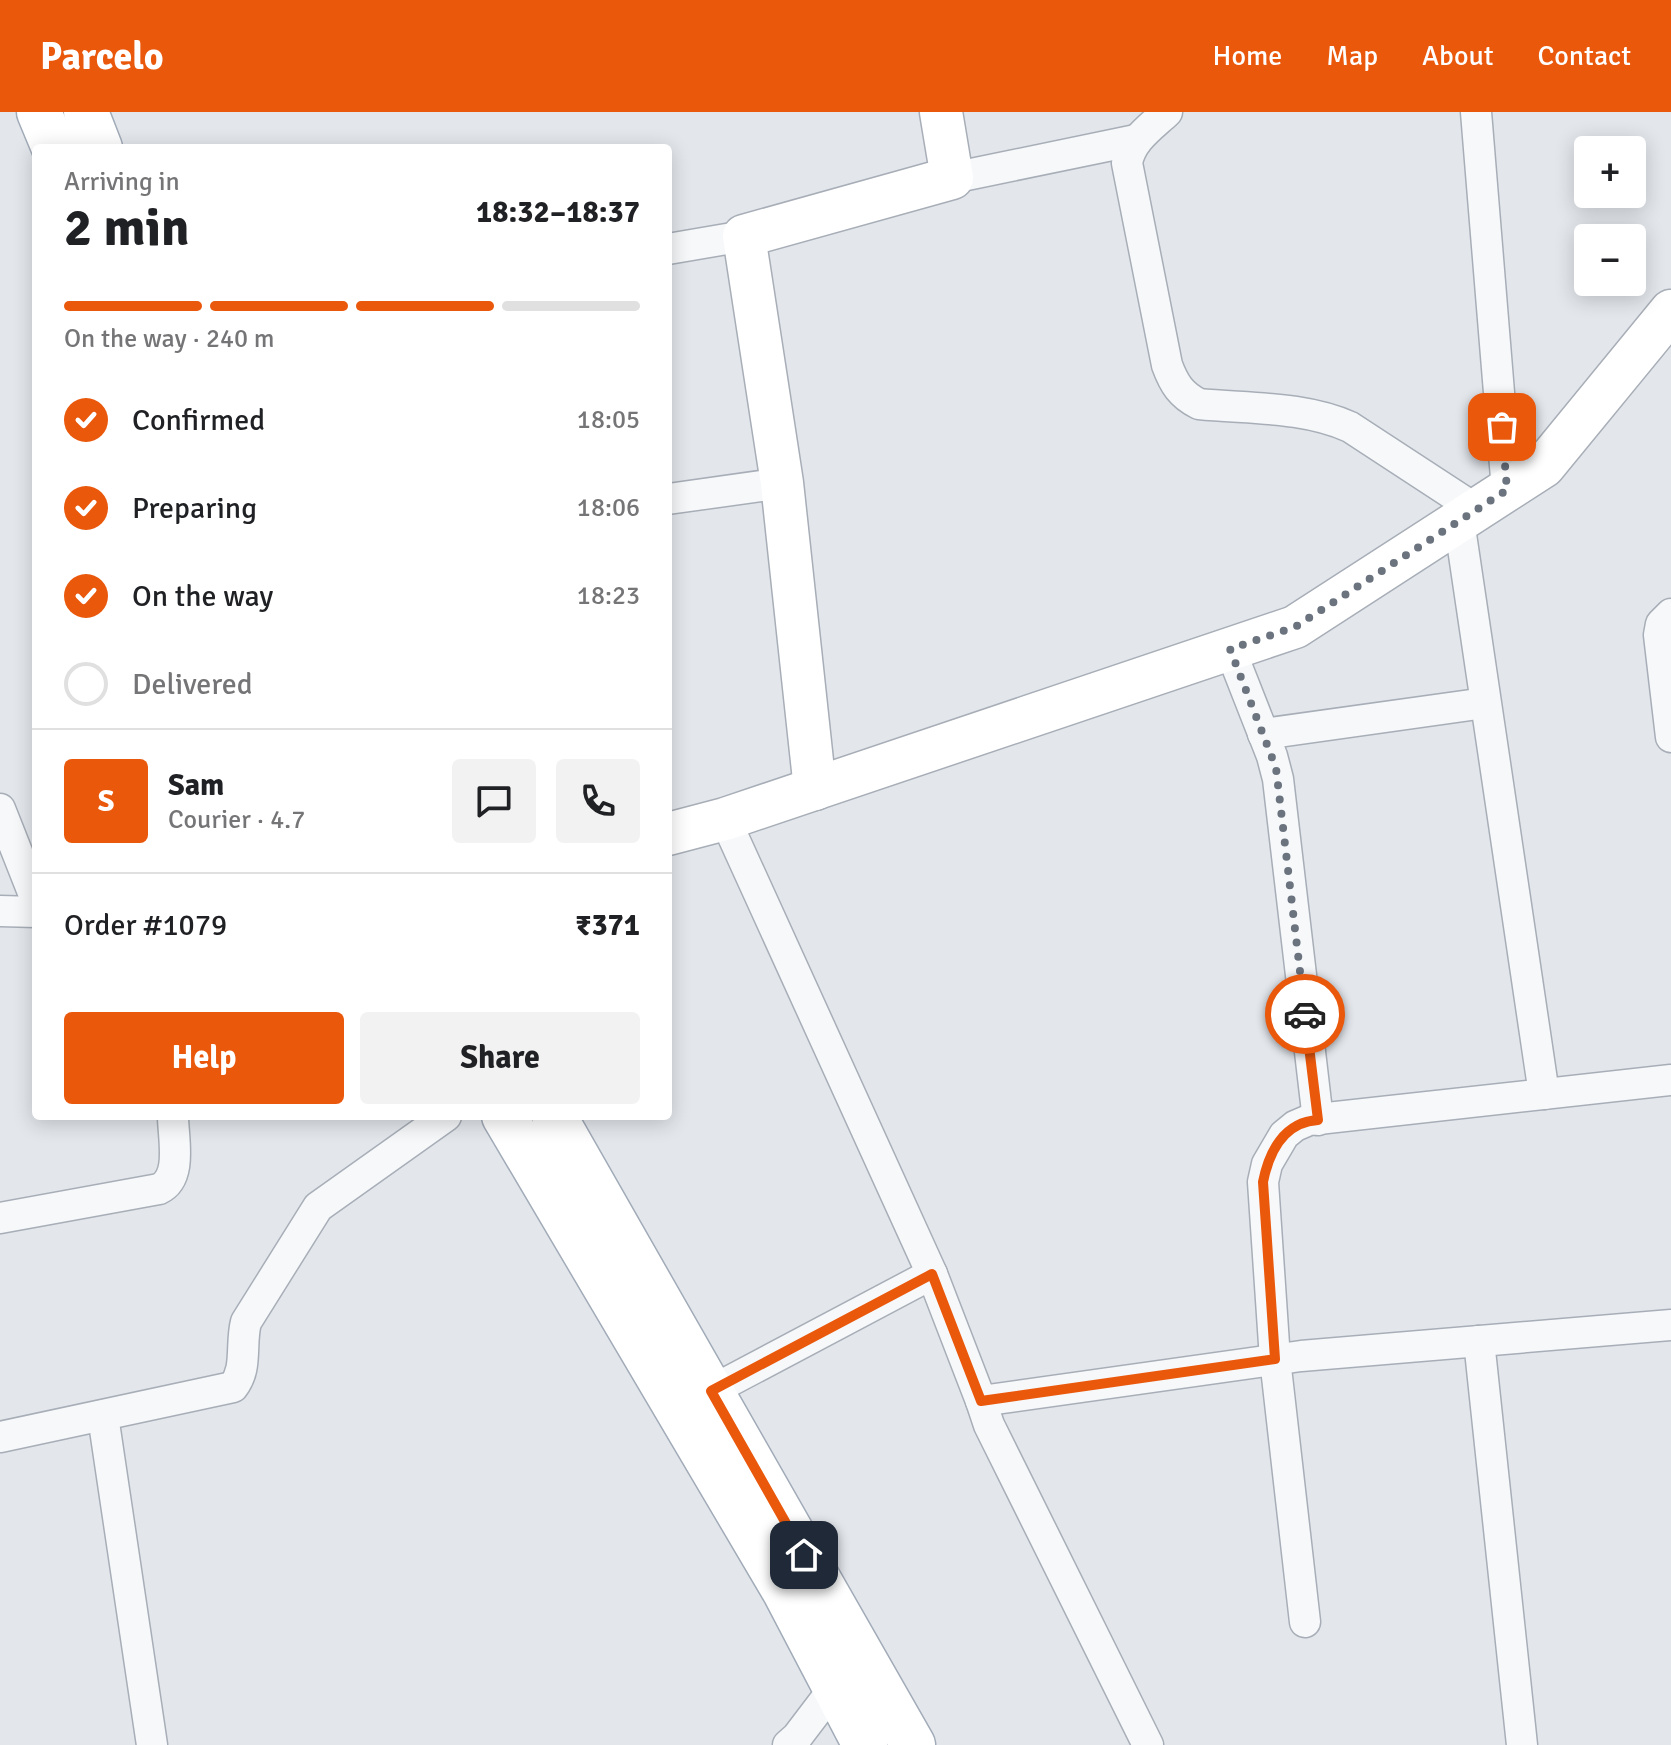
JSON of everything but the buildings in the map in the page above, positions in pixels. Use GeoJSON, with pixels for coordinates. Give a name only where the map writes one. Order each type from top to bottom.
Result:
{"type":"FeatureCollection","features":[{"type":"Feature","properties":{"kind":"main road"},"geometry":{"type":"LineString","coordinates":[[39,112],[52,144]]}},
{"type":"Feature","properties":{"kind":"main road"},"geometry":{"type":"LineString","coordinates":[[86,112],[98,144]]}},
{"type":"Feature","properties":{"kind":"main road"},"geometry":{"type":"LineString","coordinates":[[506,1120],[785,1592],[865,1745]]}},
{"type":"Feature","properties":{"kind":"main road"},"geometry":{"type":"LineString","coordinates":[[556,1120],[913,1745]]}},
{"type":"Feature","properties":{"kind":"street"},"geometry":{"type":"LineString","coordinates":[[941,112],[952,178]]}},
{"type":"Feature","properties":{"kind":"street"},"geometry":{"type":"LineString","coordinates":[[1167,112],[1136,140],[1127,163],[1167,365],[1174,384],[1184,396],[1199,404],[1313,414],[1334,419],[1481,507]]}},
{"type":"Feature","properties":{"kind":"street"},"geometry":{"type":"LineString","coordinates":[[1476,112],[1485,703],[1544,1094]]}},
{"type":"Feature","properties":{"kind":"street"},"geometry":{"type":"LineString","coordinates":[[672,248],[744,236],[952,178],[1136,140]]}},
{"type":"Feature","properties":{"kind":"street"},"geometry":{"type":"LineString","coordinates":[[744,236],[782,483],[815,789]]}},
{"type":"Feature","properties":{"kind":"street"},"geometry":{"type":"LineString","coordinates":[[672,833],[725,819],[1295,627],[1544,466],[1671,311]]}},
{"type":"Feature","properties":{"kind":"street"},"geometry":{"type":"LineString","coordinates":[[672,498],[782,483]]}},
{"type":"Feature","properties":{"kind":"street"},"geometry":{"type":"LineString","coordinates":[[1671,614],[1661,624],[1659,635],[1671,737]]}},
{"type":"Feature","properties":{"kind":"street"},"geometry":{"type":"LineString","coordinates":[[1230,649],[1278,779],[1318,1120]]}},
{"type":"Feature","properties":{"kind":"street"},"geometry":{"type":"LineString","coordinates":[[1263,734],[1485,703]]}},
{"type":"Feature","properties":{"kind":"street"},"geometry":{"type":"LineString","coordinates":[[0,809],[32,890]]}},
{"type":"Feature","properties":{"kind":"street"},"geometry":{"type":"LineString","coordinates":[[725,819],[932,1274],[989,1425],[1148,1745]]}},
{"type":"Feature","properties":{"kind":"street"},"geometry":{"type":"LineString","coordinates":[[0,911],[32,912]]}},
{"type":"Feature","properties":{"kind":"street"},"geometry":{"type":"LineString","coordinates":[[1305,1622],[1275,1359],[1263,1182],[1267,1164],[1284,1135],[1295,1126],[1318,1120],[1671,1080]]}},
{"type":"Feature","properties":{"kind":"street"},"geometry":{"type":"LineString","coordinates":[[0,1218],[167,1186],[174,1166],[173,1120]]}},
{"type":"Feature","properties":{"kind":"street"},"geometry":{"type":"LineString","coordinates":[[0,1437],[233,1387],[243,1367],[246,1322],[318,1207],[440,1120]]}},
{"type":"Feature","properties":{"kind":"street"},"geometry":{"type":"LineString","coordinates":[[711,1391],[932,1274]]}},
{"type":"Feature","properties":{"kind":"street"},"geometry":{"type":"LineString","coordinates":[[981,1401],[1275,1359],[1671,1325]]}},
{"type":"Feature","properties":{"kind":"street"},"geometry":{"type":"LineString","coordinates":[[1479,1341],[1522,1745]]}},
{"type":"Feature","properties":{"kind":"street"},"geometry":{"type":"LineString","coordinates":[[103,1416],[152,1745]]}},
{"type":"Feature","properties":{"kind":"street"},"geometry":{"type":"LineString","coordinates":[[795,1742],[835,1687]]}},
{"type":"Feature","properties":{"kind":"way so far"},"geometry":{"type":"LineString","coordinates":[[1305,1014],[1276,768],[1230,649],[1295,627],[1507,490],[1502,427]]}},
{"type":"Feature","properties":{"kind":"route"},"geometry":{"type":"LineString","coordinates":[[804,1555],[711,1391],[932,1274],[981,1401],[1275,1359],[1263,1182],[1274,1148],[1284,1135],[1295,1126],[1318,1120],[1305,1014]]}}]}
